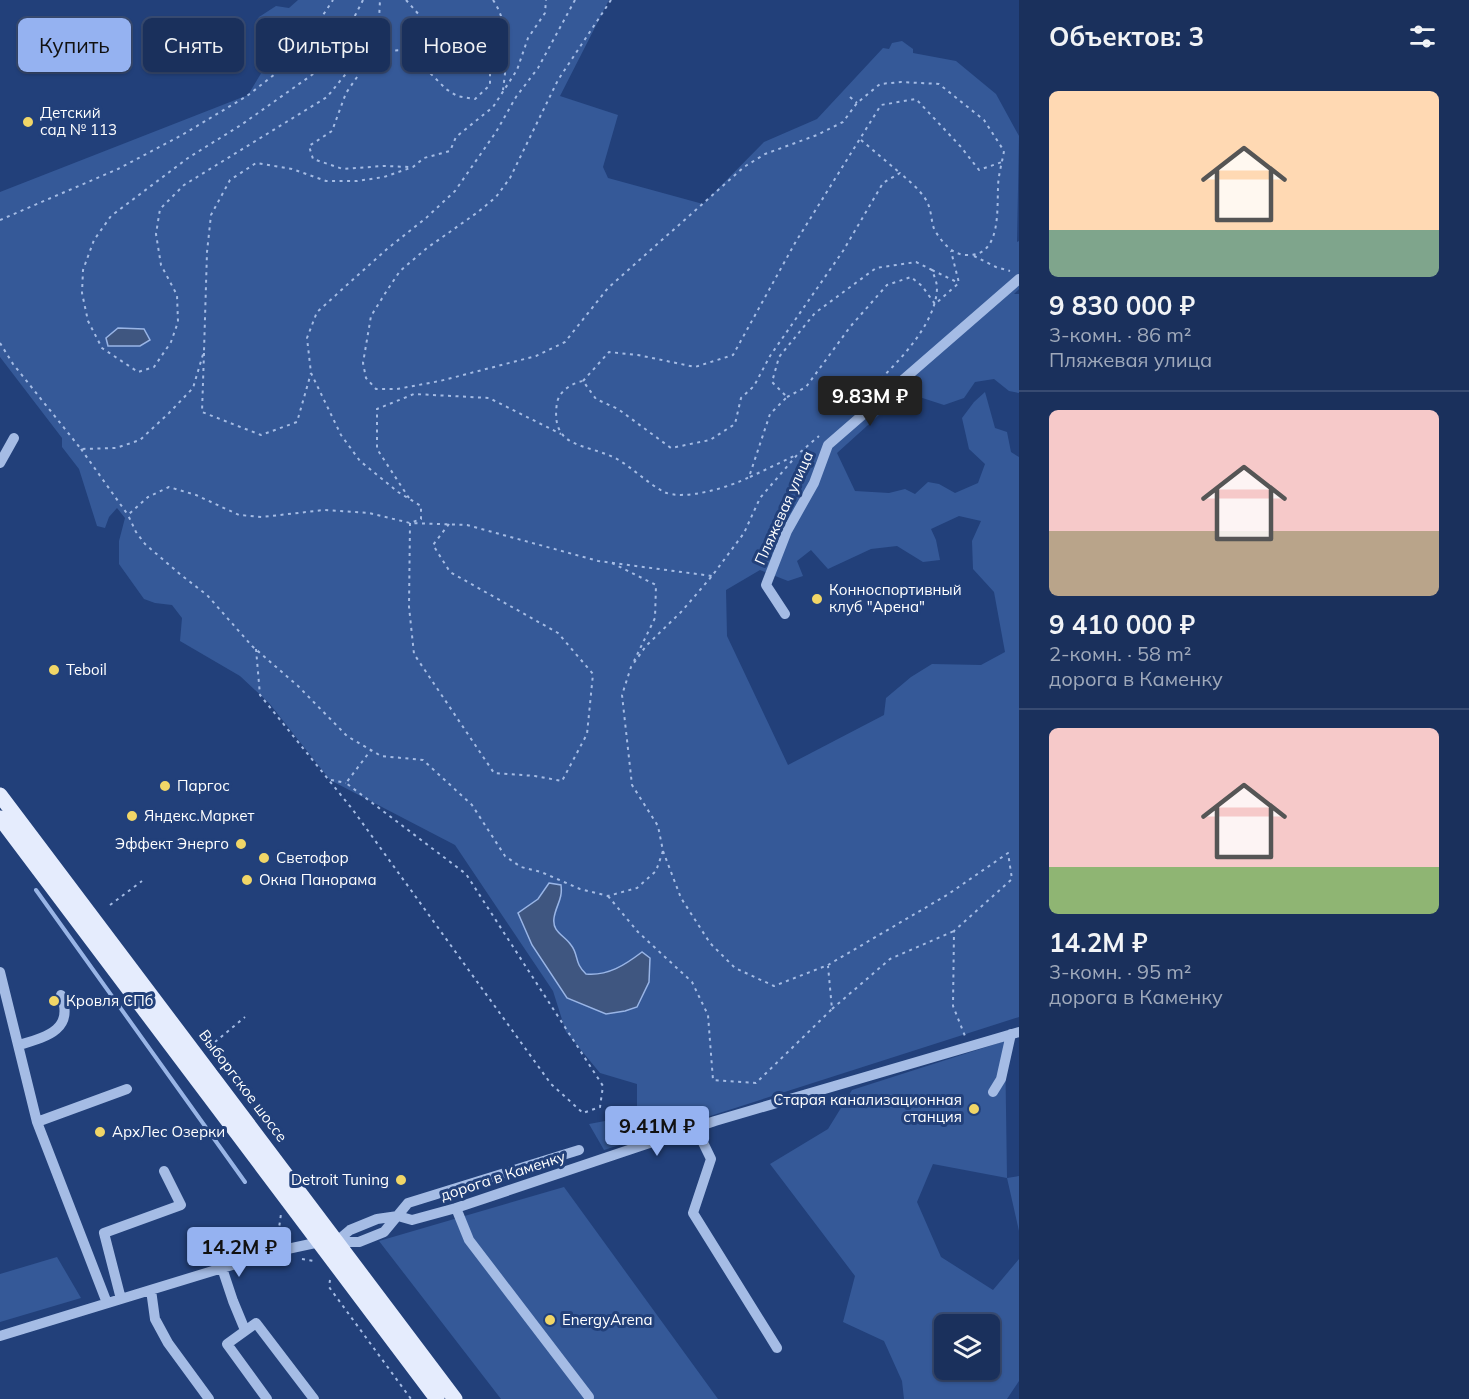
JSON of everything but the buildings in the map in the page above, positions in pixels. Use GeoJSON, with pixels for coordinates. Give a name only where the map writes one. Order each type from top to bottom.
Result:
{"type":"FeatureCollection","features":[{"type":"Feature","properties":{"kind":"main road","name":"Выборгское шоссе"},"geometry":{"type":"LineString","coordinates":[[0,795],[455,1399]]}},
{"type":"Feature","properties":{"kind":"main road"},"geometry":{"type":"LineString","coordinates":[[0,818],[437,1399]]}},
{"type":"Feature","properties":{"kind":"street","name":"Пляжевая улица"},"geometry":{"type":"LineString","coordinates":[[785,614],[766,585],[787,531],[814,483],[828,445],[1019,279]]}},
{"type":"Feature","properties":{"kind":"street"},"geometry":{"type":"LineString","coordinates":[[0,463],[14,438]]}},
{"type":"Feature","properties":{"kind":"street"},"geometry":{"type":"LineString","coordinates":[[0,972],[38,1122],[107,1303]]}},
{"type":"Feature","properties":{"kind":"street"},"geometry":{"type":"LineString","coordinates":[[19,1045],[48,1036],[59,1028],[65,1015],[65,1005],[61,995]]}},
{"type":"Feature","properties":{"kind":"street"},"geometry":{"type":"LineString","coordinates":[[993,1092],[1001,1079],[1015,1033]]}},
{"type":"Feature","properties":{"kind":"street","name":"дорога в Каменку"},"geometry":{"type":"LineString","coordinates":[[398,1216],[412,1220],[456,1208],[715,1121],[1015,1033]]}},
{"type":"Feature","properties":{"kind":"street"},"geometry":{"type":"LineString","coordinates":[[38,1122],[126,1089]]}},
{"type":"Feature","properties":{"kind":"street"},"geometry":{"type":"LineString","coordinates":[[696,1128],[711,1159],[693,1213],[777,1348]]}},
{"type":"Feature","properties":{"kind":"street"},"geometry":{"type":"LineString","coordinates":[[0,1336],[278,1251],[320,1242],[359,1242],[384,1232],[408,1203],[579,1150]]}},
{"type":"Feature","properties":{"kind":"street"},"geometry":{"type":"LineString","coordinates":[[121,1299],[104,1233],[181,1205],[164,1171]]}},
{"type":"Feature","properties":{"kind":"street"},"geometry":{"type":"LineString","coordinates":[[456,1208],[469,1240],[589,1396]]}},
{"type":"Feature","properties":{"kind":"street"},"geometry":{"type":"LineString","coordinates":[[222,1268],[245,1330]]}},
{"type":"Feature","properties":{"kind":"street"},"geometry":{"type":"LineString","coordinates":[[151,1290],[155,1319],[168,1343],[209,1399]]}},
{"type":"Feature","properties":{"kind":"street"},"geometry":{"type":"LineString","coordinates":[[267,1399],[227,1344],[256,1323],[314,1399]]}},
{"type":"Feature","properties":{"kind":"path"},"geometry":{"type":"LineString","coordinates":[[0,220],[118,169],[182,135],[247,96],[297,54],[333,0]]}},
{"type":"Feature","properties":{"kind":"path"},"geometry":{"type":"LineString","coordinates":[[363,0],[342,42],[315,72],[188,158],[111,216],[94,240],[82,270],[82,293],[88,321],[102,348],[122,363],[138,372],[154,367],[171,342],[178,322],[177,295],[161,265],[156,234],[160,209],[184,185],[327,97],[367,48],[379,20],[380,0]]}},
{"type":"Feature","properties":{"kind":"path"},"geometry":{"type":"LineString","coordinates":[[406,0],[421,18],[440,34],[473,45],[490,57],[490,85],[476,99],[457,96],[446,89],[407,50],[382,51],[364,67],[346,93],[332,131],[309,146],[313,159],[343,168],[413,167]]}},
{"type":"Feature","properties":{"kind":"path"},"geometry":{"type":"LineString","coordinates":[[493,0],[502,14],[507,43],[503,92]]}},
{"type":"Feature","properties":{"kind":"path"},"geometry":{"type":"LineString","coordinates":[[311,373],[297,422],[261,435],[202,412],[207,252],[211,215],[230,180],[256,163],[291,169],[326,181],[357,181],[384,177],[413,167],[424,158],[450,151],[456,137],[493,107],[503,92],[517,69],[528,38],[545,13],[546,0]]}},
{"type":"Feature","properties":{"kind":"path"},"geometry":{"type":"LineString","coordinates":[[410,524],[421,519],[421,506],[398,492],[360,461],[341,435],[311,373],[307,338],[317,312],[455,191],[538,68],[575,0]]}},
{"type":"Feature","properties":{"kind":"path"},"geometry":{"type":"LineString","coordinates":[[611,0],[558,80],[510,178],[496,197],[400,271],[371,316],[363,363],[366,378],[376,389],[397,389],[440,381],[537,356],[565,342],[608,288],[744,167],[765,154],[817,135],[843,122],[857,103],[880,84],[901,82],[939,84],[984,120],[1004,151],[998,186],[998,219],[990,244],[981,253],[972,255],[951,251]]}},
{"type":"Feature","properties":{"kind":"path"},"geometry":{"type":"LineString","coordinates":[[850,97],[857,103]]}},
{"type":"Feature","properties":{"kind":"path"},"geometry":{"type":"LineString","coordinates":[[561,434],[555,417],[558,398],[573,383],[583,381],[609,352],[638,355],[695,367],[733,355],[795,243],[881,105],[916,99],[961,147],[979,170],[1002,162]]}},
{"type":"Feature","properties":{"kind":"path"},"geometry":{"type":"LineString","coordinates":[[860,139],[900,173],[928,203],[934,229],[951,251],[959,283]]}},
{"type":"Feature","properties":{"kind":"path"},"geometry":{"type":"LineString","coordinates":[[583,381],[596,399],[618,409],[672,448],[710,440],[735,424],[741,398],[754,386],[770,356],[843,251],[883,183],[900,173]]}},
{"type":"Feature","properties":{"kind":"path"},"geometry":{"type":"LineString","coordinates":[[972,255],[996,267],[1019,273]]}},
{"type":"Feature","properties":{"kind":"path"},"geometry":{"type":"LineString","coordinates":[[787,397],[772,382],[779,357],[815,313],[876,268],[916,262],[959,283]]}},
{"type":"Feature","properties":{"kind":"path"},"geometry":{"type":"LineString","coordinates":[[932,270],[937,286],[935,304]]}},
{"type":"Feature","properties":{"kind":"path"},"geometry":{"type":"LineString","coordinates":[[748,477],[770,414],[787,397],[806,387],[850,327],[887,285],[911,277],[922,286],[935,304]]}},
{"type":"Feature","properties":{"kind":"path"},"geometry":{"type":"LineString","coordinates":[[842,415],[885,375],[915,342],[935,304],[959,283]]}},
{"type":"Feature","properties":{"kind":"path"},"geometry":{"type":"LineString","coordinates":[[0,343],[13,364],[81,449],[128,515],[145,544],[207,595],[256,649],[298,686],[347,736],[381,756],[423,760],[472,805],[505,856],[522,867],[541,872],[580,890],[608,896],[637,888],[656,871],[663,851]]}},
{"type":"Feature","properties":{"kind":"path"},"geometry":{"type":"LineString","coordinates":[[81,449],[116,448],[140,440],[193,388],[204,351]]}},
{"type":"Feature","properties":{"kind":"path"},"geometry":{"type":"LineString","coordinates":[[410,499],[377,449],[376,409],[414,394],[489,398],[561,434],[577,446],[614,458],[667,493],[690,494],[734,485],[796,455]]}},
{"type":"Feature","properties":{"kind":"path"},"geometry":{"type":"LineString","coordinates":[[631,667],[646,646],[682,611],[712,576],[744,533],[760,498],[796,455],[819,436]]}},
{"type":"Feature","properties":{"kind":"path"},"geometry":{"type":"LineString","coordinates":[[128,515],[148,497],[169,487],[196,495],[239,515],[262,517],[324,510],[369,513],[410,524],[467,525],[598,561],[712,576]]}},
{"type":"Feature","properties":{"kind":"path"},"geometry":{"type":"LineString","coordinates":[[410,524],[409,607],[414,654],[494,773],[562,781],[587,734],[593,674],[558,633],[450,572],[433,545],[449,524]]}},
{"type":"Feature","properties":{"kind":"path"},"geometry":{"type":"LineString","coordinates":[[608,896],[638,932],[692,982],[708,1015],[713,1080],[756,1083],[831,1009],[890,959],[954,931],[1012,879],[1008,853],[947,895],[828,965],[774,986],[735,968],[710,943],[681,898],[663,851],[658,826],[632,785],[622,695],[631,667],[655,618],[656,585],[610,562]]}},
{"type":"Feature","properties":{"kind":"path"},"geometry":{"type":"LineString","coordinates":[[256,649],[260,695],[330,780],[551,1083],[583,1113],[600,1107],[603,1086],[466,874],[346,783],[330,780]]}},
{"type":"Feature","properties":{"kind":"path"},"geometry":{"type":"LineString","coordinates":[[346,783],[371,750]]}},
{"type":"Feature","properties":{"kind":"path"},"geometry":{"type":"LineString","coordinates":[[110,905],[142,881]]}},
{"type":"Feature","properties":{"kind":"path"},"geometry":{"type":"LineString","coordinates":[[954,931],[953,1006],[969,1047]]}},
{"type":"Feature","properties":{"kind":"path"},"geometry":{"type":"LineString","coordinates":[[828,965],[831,1009]]}},
{"type":"Feature","properties":{"kind":"path"},"geometry":{"type":"LineString","coordinates":[[215,1042],[246,1017]]}},
{"type":"Feature","properties":{"kind":"path"},"geometry":{"type":"LineString","coordinates":[[192,1260],[226,1250],[240,1249],[276,1233],[281,1218],[280,1208]]}},
{"type":"Feature","properties":{"kind":"path"},"geometry":{"type":"LineString","coordinates":[[294,1261],[302,1259],[317,1262]]}},
{"type":"Feature","properties":{"kind":"path"},"geometry":{"type":"LineString","coordinates":[[331,1277],[329,1287],[411,1399]]}},
{"type":"Feature","properties":{"kind":"shaded area"},"geometry":{"type":"Polygon","coordinates":[[[298,0],[609,0],[560,96],[618,115],[603,167],[608,178],[703,204],[764,142],[817,119],[883,48],[889,49],[892,43],[902,41],[913,49],[913,53],[956,61],[996,94],[1019,136],[1017,242],[1019,241],[1019,289],[1014,294],[1019,294],[1019,393],[1009,391],[994,379],[975,382],[964,398],[944,405],[907,393],[899,397],[837,453],[855,491],[889,493],[905,489],[915,494],[928,482],[939,484],[955,493],[978,483],[985,464],[969,449],[962,418],[985,392],[995,428],[1007,432],[1011,452],[1019,457],[1019,1017],[604,1150],[589,1124],[637,1115],[637,1084],[600,1073],[566,1032],[553,991],[455,845],[330,780],[269,703],[240,676],[180,641],[182,618],[172,605],[144,599],[119,564],[119,541],[125,518],[117,508],[109,517],[105,528],[97,526],[79,469],[62,447],[62,438],[0,357],[0,192],[248,95],[262,72],[390,72],[390,18],[258,18],[276,6],[289,8],[298,0]],[[959,516],[931,529],[940,560],[923,562],[897,546],[871,549],[828,569],[811,550],[797,561],[803,576],[788,581],[760,570],[726,590],[727,636],[788,765],[884,715],[886,698],[911,677],[932,664],[981,665],[1005,652],[994,592],[973,569],[972,541],[981,521],[959,516]]]}},
{"type":"Feature","properties":{"kind":"shaded area"},"geometry":{"type":"Polygon","coordinates":[[[118,328],[144,329],[150,340],[140,346],[108,346],[106,338],[118,328]]]}},
{"type":"Feature","properties":{"kind":"shaded area"},"geometry":{"type":"Polygon","coordinates":[[[549,883],[561,885],[561,894],[554,918],[555,927],[573,949],[586,974],[616,969],[642,952],[650,958],[649,982],[637,1007],[606,1014],[567,998],[532,945],[518,913],[538,899],[549,883]]]}},
{"type":"Feature","properties":{"kind":"shaded area"},"geometry":{"type":"Polygon","coordinates":[[[1005,1041],[1007,1178],[933,1164],[917,1202],[941,1257],[993,1290],[1019,1259],[1019,1381],[1007,1399],[904,1399],[902,1381],[884,1341],[843,1322],[855,1276],[770,1164],[828,1129],[852,1090],[1005,1041]]]}},
{"type":"Feature","properties":{"kind":"shaded area"},"geometry":{"type":"Polygon","coordinates":[[[1019,1176],[1019,1231],[1007,1178],[1019,1176]]]}},
{"type":"Feature","properties":{"kind":"shaded area","name":"EnergyArena"},"geometry":{"type":"Polygon","coordinates":[[[564,1187],[718,1399],[501,1399],[379,1241],[564,1187]]]}},
{"type":"Feature","properties":{"kind":"shaded area"},"geometry":{"type":"Polygon","coordinates":[[[57,1257],[81,1298],[0,1322],[0,1274],[57,1257]]]}},
{"type":"Feature","properties":{"kind":"waterway"},"geometry":{"type":"LineString","coordinates":[[36,890],[245,1182]]}},
{"type":"Feature","properties":{"kind":"place","name":"Детский сад № 113"},"geometry":{"type":"Point","coordinates":[28,122]}},
{"type":"Feature","properties":{"kind":"place","name":"Конноспортивный клуб \"Арена\""},"geometry":{"type":"Point","coordinates":[817,599]}},
{"type":"Feature","properties":{"kind":"place","name":"Teboil"},"geometry":{"type":"Point","coordinates":[54,670]}},
{"type":"Feature","properties":{"kind":"place","name":"Паргос"},"geometry":{"type":"Point","coordinates":[165,786]}},
{"type":"Feature","properties":{"kind":"place","name":"Яндекс.Маркет"},"geometry":{"type":"Point","coordinates":[132,816]}},
{"type":"Feature","properties":{"kind":"place","name":"Эффект Энерго"},"geometry":{"type":"Point","coordinates":[241,844]}},
{"type":"Feature","properties":{"kind":"place","name":"Светофор"},"geometry":{"type":"Point","coordinates":[264,858]}},
{"type":"Feature","properties":{"kind":"place","name":"Окна Панорама"},"geometry":{"type":"Point","coordinates":[247,880]}},
{"type":"Feature","properties":{"kind":"place","name":"Кровля СПб"},"geometry":{"type":"Point","coordinates":[54,1001]}},
{"type":"Feature","properties":{"kind":"place","name":"Старая канализационная станция"},"geometry":{"type":"Point","coordinates":[974,1109]}},
{"type":"Feature","properties":{"kind":"place","name":"АрхЛес Озерки"},"geometry":{"type":"Point","coordinates":[100,1132]}},
{"type":"Feature","properties":{"kind":"place","name":"Detroit Tuning"},"geometry":{"type":"Point","coordinates":[401,1180]}},
{"type":"Feature","properties":{"kind":"place","name":"EnergyArena"},"geometry":{"type":"Point","coordinates":[550,1320]}}]}
